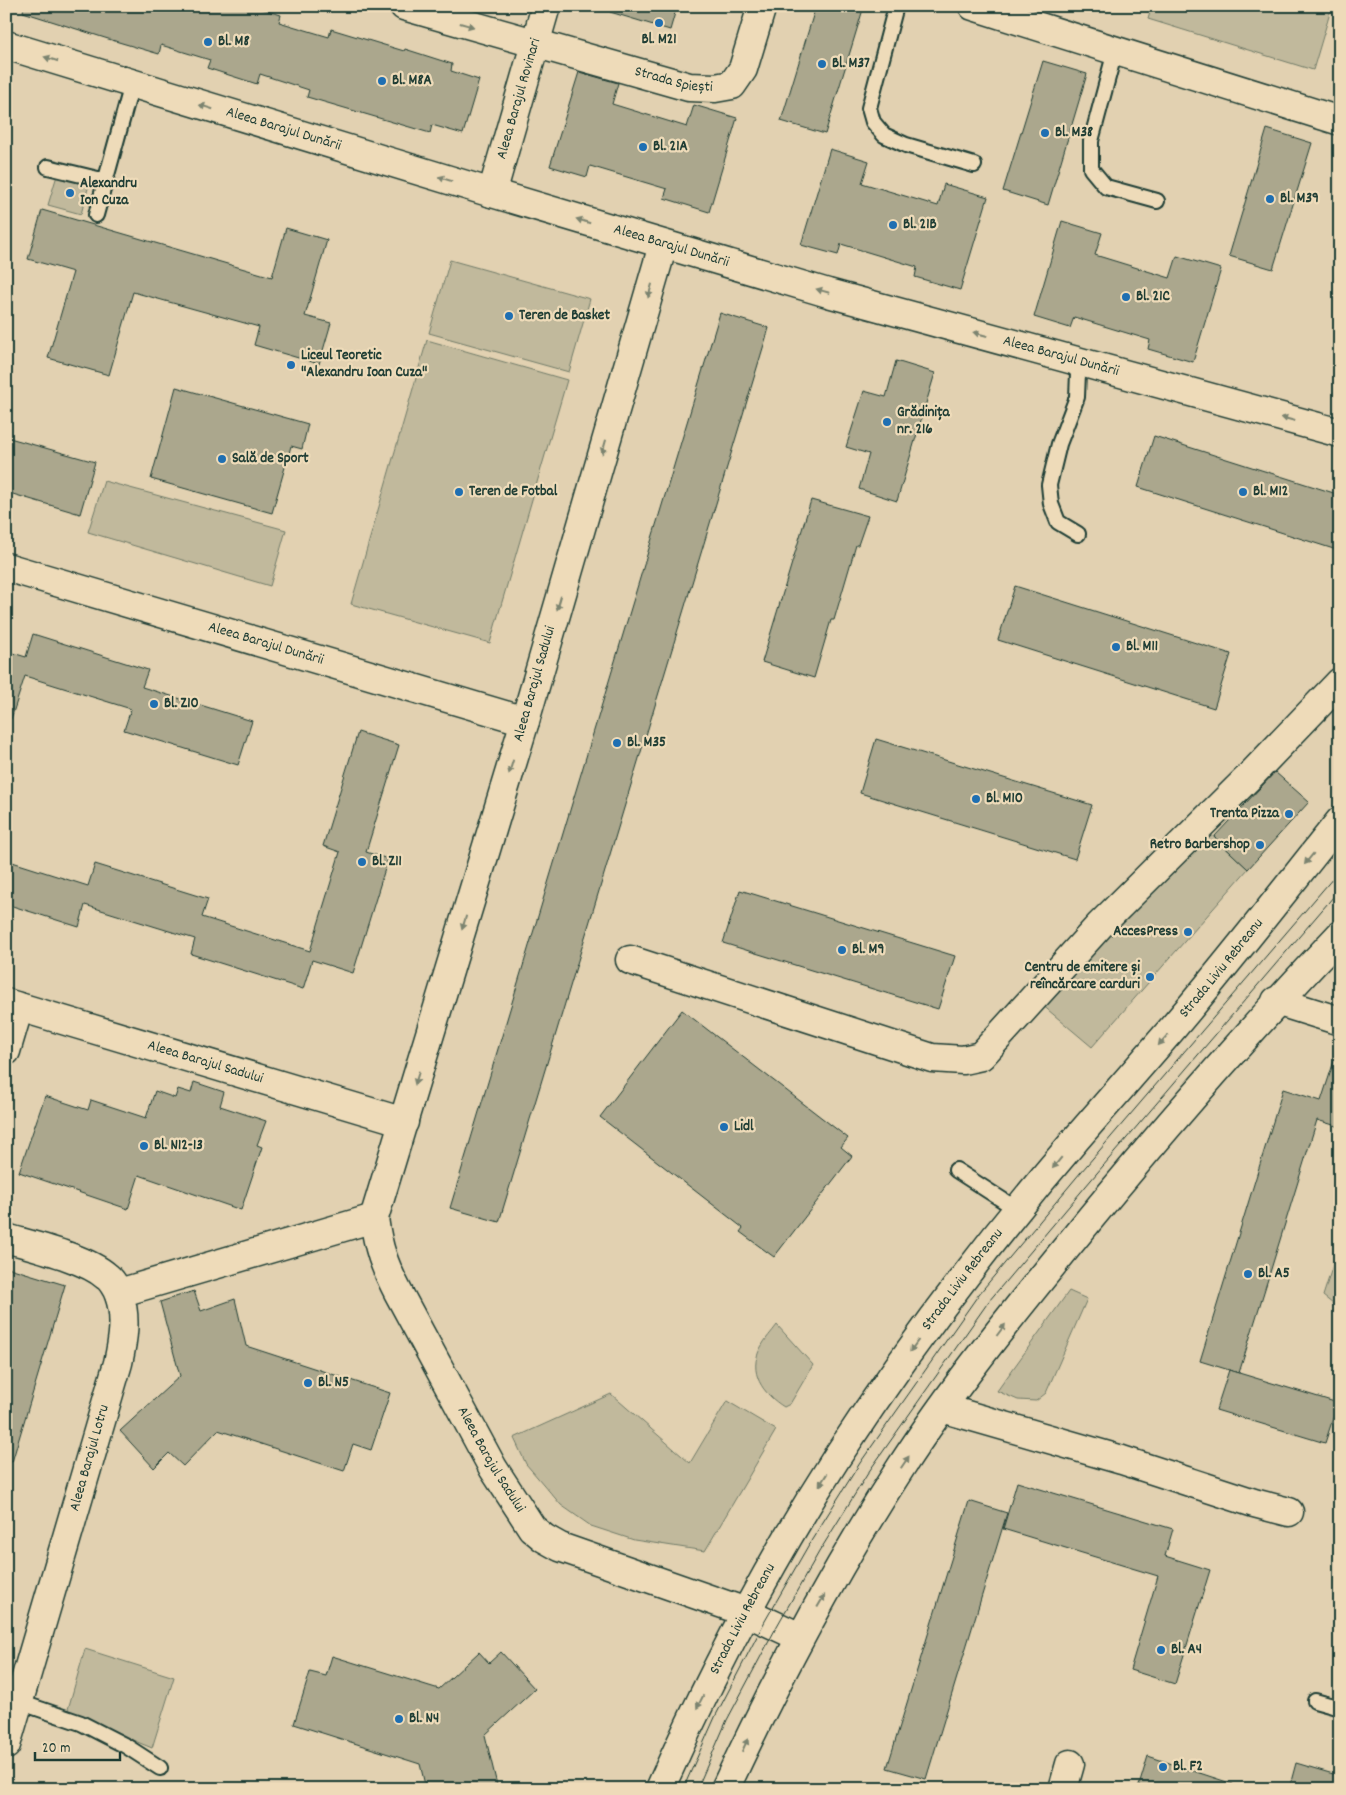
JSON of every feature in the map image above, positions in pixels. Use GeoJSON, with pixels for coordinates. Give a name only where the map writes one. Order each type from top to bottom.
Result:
{"type":"FeatureCollection","features":[{"type":"Feature","properties":{"kind":"street","name":"Strada Spiești"},"geometry":{"type":"LineString","coordinates":[[404,6],[535,45],[689,87],[715,88],[732,85],[743,68],[762,6]]}},
{"type":"Feature","properties":{"kind":"street","name":"Aleea Barajul Rovinari"},"geometry":{"type":"LineString","coordinates":[[492,194],[546,6]]}},
{"type":"Feature","properties":{"kind":"street"},"geometry":{"type":"LineString","coordinates":[[974,6],[1340,121]]}},
{"type":"Feature","properties":{"kind":"street","name":"Aleea Barajul Dunării"},"geometry":{"type":"LineString","coordinates":[[6,45],[492,194],[828,293],[1067,358],[1338,428]]}},
{"type":"Feature","properties":{"kind":"street","name":"Aleea Barajul Sadului"},"geometry":{"type":"LineString","coordinates":[[663,245],[525,721],[374,1218],[378,1244],[385,1266],[398,1292],[493,1468],[532,1528],[544,1538],[560,1547],[746,1612],[800,1637]]}},
{"type":"Feature","properties":{"kind":"street","name":"Aleea Barajul Dunării"},"geometry":{"type":"LineString","coordinates":[[6,567],[525,721]]}},
{"type":"Feature","properties":{"kind":"street"},"geometry":{"type":"LineString","coordinates":[[630,960],[932,1058],[963,1060],[981,1056],[1100,925],[1248,778],[1340,682]]}},
{"type":"Feature","properties":{"kind":"street","name":"Strada Liviu Rebreanu"},"geometry":{"type":"LineString","coordinates":[[660,1789],[690,1721],[746,1612],[789,1535],[838,1456],[947,1301],[1018,1210],[1195,1001],[1340,821]]}},
{"type":"Feature","properties":{"kind":"street"},"geometry":{"type":"LineString","coordinates":[[725,1789],[800,1637],[859,1534],[901,1466],[942,1408],[1017,1309],[1104,1201],[1276,1001],[1340,935]]}},
{"type":"Feature","properties":{"kind":"street"},"geometry":{"type":"LineString","coordinates":[[1276,1001],[1340,1021]]}},
{"type":"Feature","properties":{"kind":"street"},"geometry":{"type":"LineString","coordinates":[[6,1051],[13,1005]]}},
{"type":"Feature","properties":{"kind":"street","name":"Aleea Barajul Sadului"},"geometry":{"type":"LineString","coordinates":[[13,1005],[404,1122]]}},
{"type":"Feature","properties":{"kind":"street"},"geometry":{"type":"LineString","coordinates":[[119,1293],[374,1218]]}},
{"type":"Feature","properties":{"kind":"street","name":"Aleea Barajul Lotru"},"geometry":{"type":"LineString","coordinates":[[6,1238],[84,1263],[107,1276],[119,1293],[124,1317],[124,1337],[118,1363],[6,1745]]}},
{"type":"Feature","properties":{"kind":"street"},"geometry":{"type":"LineString","coordinates":[[942,1408],[1122,1460],[1254,1503],[1289,1512]]}},
{"type":"Feature","properties":{"kind":"lane"},"geometry":{"type":"LineString","coordinates":[[896,6],[869,108],[873,122],[884,135],[899,142],[974,165]]}},
{"type":"Feature","properties":{"kind":"lane"},"geometry":{"type":"LineString","coordinates":[[1114,51],[1091,141],[1091,169],[1106,187],[1157,201]]}},
{"type":"Feature","properties":{"kind":"lane"},"geometry":{"type":"LineString","coordinates":[[96,215],[132,84]]}},
{"type":"Feature","properties":{"kind":"lane"},"geometry":{"type":"LineString","coordinates":[[48,167],[106,181]]}},
{"type":"Feature","properties":{"kind":"lane"},"geometry":{"type":"LineString","coordinates":[[1067,358],[1078,373],[1077,397],[1059,444],[1049,485],[1051,504],[1058,522],[1078,534]]}},
{"type":"Feature","properties":{"kind":"lane"},"geometry":{"type":"LineString","coordinates":[[956,1170],[1018,1210]]}},
{"type":"Feature","properties":{"kind":"lane"},"geometry":{"type":"LineString","coordinates":[[1315,1701],[1340,1708]]}},
{"type":"Feature","properties":{"kind":"lane"},"geometry":{"type":"LineString","coordinates":[[19,1702],[81,1723],[126,1746],[160,1768]]}},
{"type":"Feature","properties":{"kind":"shaded area"},"geometry":{"type":"Polygon","coordinates":[[[1152,6],[1332,6],[1313,70],[1148,19],[1152,6]]]}},
{"type":"Feature","properties":{"kind":"shaded area"},"geometry":{"type":"Polygon","coordinates":[[[58,172],[90,181],[81,214],[48,205],[58,172]]]}},
{"type":"Feature","properties":{"kind":"shaded area","name":"Teren de Basket"},"geometry":{"type":"Polygon","coordinates":[[[450,260],[590,299],[569,372],[429,333],[450,260]]]}},
{"type":"Feature","properties":{"kind":"shaded area","name":"Teren de Fotbal"},"geometry":{"type":"Polygon","coordinates":[[[427,340],[567,380],[490,643],[351,604],[427,340]]]}},
{"type":"Feature","properties":{"kind":"shaded area"},"geometry":{"type":"Polygon","coordinates":[[[104,481],[286,530],[270,586],[88,532],[104,481]]]}},
{"type":"Feature","properties":{"kind":"shaded area"},"geometry":{"type":"Polygon","coordinates":[[[1203,827],[1248,869],[1092,1047],[1041,1004],[1203,827]]]}},
{"type":"Feature","properties":{"kind":"shaded area"},"geometry":{"type":"Polygon","coordinates":[[[1340,1243],[1340,1307],[1323,1296],[1340,1243]]]}},
{"type":"Feature","properties":{"kind":"shaded area"},"geometry":{"type":"Polygon","coordinates":[[[1069,1291],[1087,1299],[1046,1393],[1036,1401],[1018,1400],[997,1391],[1069,1291]]]}},
{"type":"Feature","properties":{"kind":"shaded area"},"geometry":{"type":"Polygon","coordinates":[[[777,1325],[813,1365],[790,1404],[784,1407],[770,1396],[759,1382],[756,1365],[761,1347],[777,1325]]]}},
{"type":"Feature","properties":{"kind":"shaded area"},"geometry":{"type":"Polygon","coordinates":[[[611,1394],[690,1463],[727,1401],[776,1430],[705,1551],[634,1540],[591,1526],[561,1505],[526,1464],[514,1438],[611,1394]]]}},
{"type":"Feature","properties":{"kind":"shaded area"},"geometry":{"type":"Polygon","coordinates":[[[85,1649],[174,1677],[152,1748],[67,1713],[85,1649]]]}},
{"type":"Feature","properties":{"kind":"building"},"geometry":{"type":"Polygon","coordinates":[[[24,6],[252,6],[281,15],[279,22],[329,37],[331,29],[452,64],[451,71],[479,80],[463,134],[432,125],[430,133],[307,97],[309,90],[260,74],[257,84],[207,68],[210,60],[161,45],[159,54],[105,38],[23,12],[24,6]]]}},
{"type":"Feature","properties":{"kind":"building","name":"Bl. M21"},"geometry":{"type":"Polygon","coordinates":[[[610,6],[677,6],[670,30],[610,12],[610,6]]]}},
{"type":"Feature","properties":{"kind":"building","name":"Bl. M37"},"geometry":{"type":"Polygon","coordinates":[[[816,6],[864,6],[825,134],[781,121],[816,6]]]}},
{"type":"Feature","properties":{"kind":"building","name":"Bl. M38"},"geometry":{"type":"Polygon","coordinates":[[[1043,61],[1087,74],[1048,205],[1003,191],[1043,61]]]}},
{"type":"Feature","properties":{"kind":"building","name":"Bl. 21A"},"geometry":{"type":"Polygon","coordinates":[[[579,72],[618,83],[612,104],[687,127],[694,105],[737,118],[709,212],[664,198],[667,189],[590,166],[587,177],[550,166],[579,72]]]}},
{"type":"Feature","properties":{"kind":"building","name":"Bl. M39"},"geometry":{"type":"Polygon","coordinates":[[[1267,129],[1312,143],[1273,269],[1229,256],[1267,129]]]}},
{"type":"Feature","properties":{"kind":"building","name":"Bl. 21B"},"geometry":{"type":"Polygon","coordinates":[[[830,149],[869,161],[862,183],[938,206],[944,184],[988,197],[960,290],[915,277],[917,267],[841,244],[838,255],[801,245],[830,149]]]}},
{"type":"Feature","properties":{"kind":"building"},"geometry":{"type":"Polygon","coordinates":[[[42,210],[272,277],[286,228],[327,240],[305,316],[331,323],[319,364],[254,345],[259,327],[133,292],[109,375],[48,358],[73,272],[28,259],[42,210]]]}},
{"type":"Feature","properties":{"kind":"building","name":"Bl. 21C"},"geometry":{"type":"Polygon","coordinates":[[[1062,221],[1102,233],[1095,255],[1170,278],[1177,256],[1221,269],[1193,362],[1148,349],[1150,340],[1074,317],[1070,328],[1034,317],[1062,221]]]}},
{"type":"Feature","properties":{"kind":"building","name":"Bl. M35"},"geometry":{"type":"Polygon","coordinates":[[[720,313],[769,328],[499,1222],[450,1208],[720,313]]]}},
{"type":"Feature","properties":{"kind":"building","name":"Grădinița nr. 216"},"geometry":{"type":"Polygon","coordinates":[[[896,361],[935,373],[897,501],[859,489],[869,454],[846,447],[864,391],[886,397],[896,361]]]}},
{"type":"Feature","properties":{"kind":"building","name":"Sală de Sport"},"geometry":{"type":"Polygon","coordinates":[[[176,387],[308,424],[302,449],[291,446],[272,513],[151,479],[176,387]]]}},
{"type":"Feature","properties":{"kind":"building","name":"Bl. M12"},"geometry":{"type":"Polygon","coordinates":[[[1154,436],[1340,495],[1340,551],[1138,487],[1154,436]]]}},
{"type":"Feature","properties":{"kind":"building"},"geometry":{"type":"Polygon","coordinates":[[[6,437],[95,462],[80,514],[6,492],[6,437]]]}},
{"type":"Feature","properties":{"kind":"building"},"geometry":{"type":"Polygon","coordinates":[[[811,500],[868,516],[858,545],[856,545],[834,620],[831,620],[814,678],[762,662],[811,500]]]}},
{"type":"Feature","properties":{"kind":"building","name":"Bl. M11"},"geometry":{"type":"Polygon","coordinates":[[[1015,586],[1231,654],[1214,708],[998,640],[1015,586]]]}},
{"type":"Feature","properties":{"kind":"building","name":"Bl. Z10"},"geometry":{"type":"Polygon","coordinates":[[[33,634],[148,670],[142,687],[252,721],[238,765],[124,730],[131,709],[25,676],[11,719],[6,718],[6,651],[26,657],[33,634]]]}},
{"type":"Feature","properties":{"kind":"building","name":"Bl. Z11"},"geometry":{"type":"Polygon","coordinates":[[[358,732],[399,745],[366,852],[388,859],[353,973],[312,960],[303,989],[191,954],[195,939],[85,905],[79,927],[6,904],[6,860],[88,886],[95,864],[208,899],[202,917],[310,951],[340,852],[323,846],[358,732]]]}},
{"type":"Feature","properties":{"kind":"building","name":"Bl. M10"},"geometry":{"type":"Polygon","coordinates":[[[876,739],[1092,805],[1075,859],[860,793],[876,739]]]}},
{"type":"Feature","properties":{"kind":"building"},"geometry":{"type":"Polygon","coordinates":[[[1275,772],[1309,802],[1248,869],[1214,837],[1275,772]]]}},
{"type":"Feature","properties":{"kind":"building","name":"Bl. M9"},"geometry":{"type":"Polygon","coordinates":[[[740,890],[955,956],[938,1009],[723,943],[740,890]]]}},
{"type":"Feature","properties":{"kind":"building","name":"Lidl"},"geometry":{"type":"Polygon","coordinates":[[[682,1010],[848,1138],[841,1147],[852,1156],[774,1257],[740,1232],[743,1228],[600,1117],[682,1010]]]}},
{"type":"Feature","properties":{"kind":"building","name":"Bl. A5"},"geometry":{"type":"Polygon","coordinates":[[[1335,1058],[1340,1059],[1340,1127],[1317,1120],[1239,1373],[1200,1361],[1283,1089],[1321,1101],[1335,1058]]]}},
{"type":"Feature","properties":{"kind":"building","name":"Bl. N12-13"},"geometry":{"type":"Polygon","coordinates":[[[194,1082],[224,1092],[220,1106],[266,1121],[257,1145],[262,1147],[241,1210],[139,1175],[128,1209],[19,1172],[45,1096],[88,1110],[91,1100],[146,1118],[155,1091],[175,1098],[178,1089],[191,1093],[194,1082]]]}},
{"type":"Feature","properties":{"kind":"building"},"geometry":{"type":"Polygon","coordinates":[[[6,1267],[65,1285],[12,1462],[6,1461],[6,1267]]]}},
{"type":"Feature","properties":{"kind":"building","name":"Bl. N5"},"geometry":{"type":"Polygon","coordinates":[[[194,1291],[201,1311],[235,1299],[246,1346],[390,1393],[371,1450],[353,1444],[344,1471],[218,1430],[183,1466],[169,1453],[154,1468],[120,1431],[180,1376],[160,1302],[194,1291]]]}},
{"type":"Feature","properties":{"kind":"building"},"geometry":{"type":"Polygon","coordinates":[[[1229,1370],[1338,1403],[1325,1443],[1216,1410],[1229,1370]]]}},
{"type":"Feature","properties":{"kind":"building"},"geometry":{"type":"Polygon","coordinates":[[[1017,1482],[1173,1529],[1165,1556],[1210,1570],[1175,1684],[1130,1670],[1158,1576],[1003,1529],[1017,1482]]]}},
{"type":"Feature","properties":{"kind":"building"},"geometry":{"type":"Polygon","coordinates":[[[969,1501],[1007,1513],[926,1779],[887,1768],[969,1501]]]}},
{"type":"Feature","properties":{"kind":"building","name":"Bl. N4"},"geometry":{"type":"Polygon","coordinates":[[[479,1652],[489,1663],[501,1652],[535,1689],[485,1735],[498,1789],[426,1789],[420,1764],[294,1724],[310,1672],[326,1676],[332,1656],[439,1689],[479,1652]]]}},
{"type":"Feature","properties":{"kind":"building","name":"Bl. F2"},"geometry":{"type":"Polygon","coordinates":[[[1148,1756],[1233,1784],[1232,1789],[1138,1789],[1148,1756]]]}},
{"type":"Feature","properties":{"kind":"building"},"geometry":{"type":"Polygon","coordinates":[[[1296,1763],[1340,1776],[1340,1789],[1289,1789],[1296,1763]]]}},
{"type":"Feature","properties":{"kind":"tram line"},"geometry":{"type":"LineString","coordinates":[[683,1789],[716,1715],[765,1621],[808,1546],[860,1463],[979,1294],[1340,870]]}},
{"type":"Feature","properties":{"kind":"tram line"},"geometry":{"type":"LineString","coordinates":[[697,1789],[727,1720],[819,1552],[870,1470],[989,1301],[1340,889]]}},
{"type":"Feature","properties":{"kind":"place","name":"Bl. M21"},"geometry":{"type":"Point","coordinates":[659,23]}},
{"type":"Feature","properties":{"kind":"place","name":"Bl. M8"},"geometry":{"type":"Point","coordinates":[208,42]}},
{"type":"Feature","properties":{"kind":"place","name":"Bl. M37"},"geometry":{"type":"Point","coordinates":[822,64]}},
{"type":"Feature","properties":{"kind":"place","name":"Bl. M8A"},"geometry":{"type":"Point","coordinates":[382,81]}},
{"type":"Feature","properties":{"kind":"place","name":"Bl. M38"},"geometry":{"type":"Point","coordinates":[1045,133]}},
{"type":"Feature","properties":{"kind":"place","name":"Bl. 21A"},"geometry":{"type":"Point","coordinates":[643,147]}},
{"type":"Feature","properties":{"kind":"place","name":"Alexandru Ion Cuza"},"geometry":{"type":"Point","coordinates":[70,193]}},
{"type":"Feature","properties":{"kind":"place","name":"Bl. M39"},"geometry":{"type":"Point","coordinates":[1270,199]}},
{"type":"Feature","properties":{"kind":"place","name":"Bl. 21B"},"geometry":{"type":"Point","coordinates":[893,225]}},
{"type":"Feature","properties":{"kind":"place","name":"Bl. 21C"},"geometry":{"type":"Point","coordinates":[1126,297]}},
{"type":"Feature","properties":{"kind":"place","name":"Teren de Basket"},"geometry":{"type":"Point","coordinates":[509,316]}},
{"type":"Feature","properties":{"kind":"place","name":"Liceul Teoretic \"Alexandru Ioan Cuza\""},"geometry":{"type":"Point","coordinates":[291,365]}},
{"type":"Feature","properties":{"kind":"place","name":"Grădinița nr. 216"},"geometry":{"type":"Point","coordinates":[887,422]}},
{"type":"Feature","properties":{"kind":"place","name":"Sală de Sport"},"geometry":{"type":"Point","coordinates":[222,459]}},
{"type":"Feature","properties":{"kind":"place","name":"Teren de Fotbal"},"geometry":{"type":"Point","coordinates":[459,492]}},
{"type":"Feature","properties":{"kind":"place","name":"Bl. M12"},"geometry":{"type":"Point","coordinates":[1243,492]}},
{"type":"Feature","properties":{"kind":"place","name":"Bl. M11"},"geometry":{"type":"Point","coordinates":[1116,647]}},
{"type":"Feature","properties":{"kind":"place","name":"Bl. Z10"},"geometry":{"type":"Point","coordinates":[154,704]}},
{"type":"Feature","properties":{"kind":"place","name":"Bl. M35"},"geometry":{"type":"Point","coordinates":[617,743]}},
{"type":"Feature","properties":{"kind":"place","name":"Bl. M10"},"geometry":{"type":"Point","coordinates":[976,799]}},
{"type":"Feature","properties":{"kind":"place","name":"Trenta Pizza"},"geometry":{"type":"Point","coordinates":[1289,814]}},
{"type":"Feature","properties":{"kind":"place","name":"Retro Barbershop"},"geometry":{"type":"Point","coordinates":[1260,845]}},
{"type":"Feature","properties":{"kind":"place","name":"Bl. Z11"},"geometry":{"type":"Point","coordinates":[362,862]}},
{"type":"Feature","properties":{"kind":"place","name":"AccesPress"},"geometry":{"type":"Point","coordinates":[1188,932]}},
{"type":"Feature","properties":{"kind":"place","name":"Bl. M9"},"geometry":{"type":"Point","coordinates":[842,950]}},
{"type":"Feature","properties":{"kind":"place","name":"Centru de emitere și reîncărcare carduri"},"geometry":{"type":"Point","coordinates":[1150,977]}},
{"type":"Feature","properties":{"kind":"place","name":"Lidl"},"geometry":{"type":"Point","coordinates":[724,1127]}},
{"type":"Feature","properties":{"kind":"place","name":"Bl. N12-13"},"geometry":{"type":"Point","coordinates":[144,1146]}},
{"type":"Feature","properties":{"kind":"place","name":"Bl. A5"},"geometry":{"type":"Point","coordinates":[1248,1274]}},
{"type":"Feature","properties":{"kind":"place","name":"Bl. N5"},"geometry":{"type":"Point","coordinates":[308,1383]}},
{"type":"Feature","properties":{"kind":"place","name":"Bl. A4"},"geometry":{"type":"Point","coordinates":[1161,1650]}},
{"type":"Feature","properties":{"kind":"place","name":"Bl. N4"},"geometry":{"type":"Point","coordinates":[399,1719]}},
{"type":"Feature","properties":{"kind":"place","name":"Bl. F2"},"geometry":{"type":"Point","coordinates":[1163,1767]}}]}
